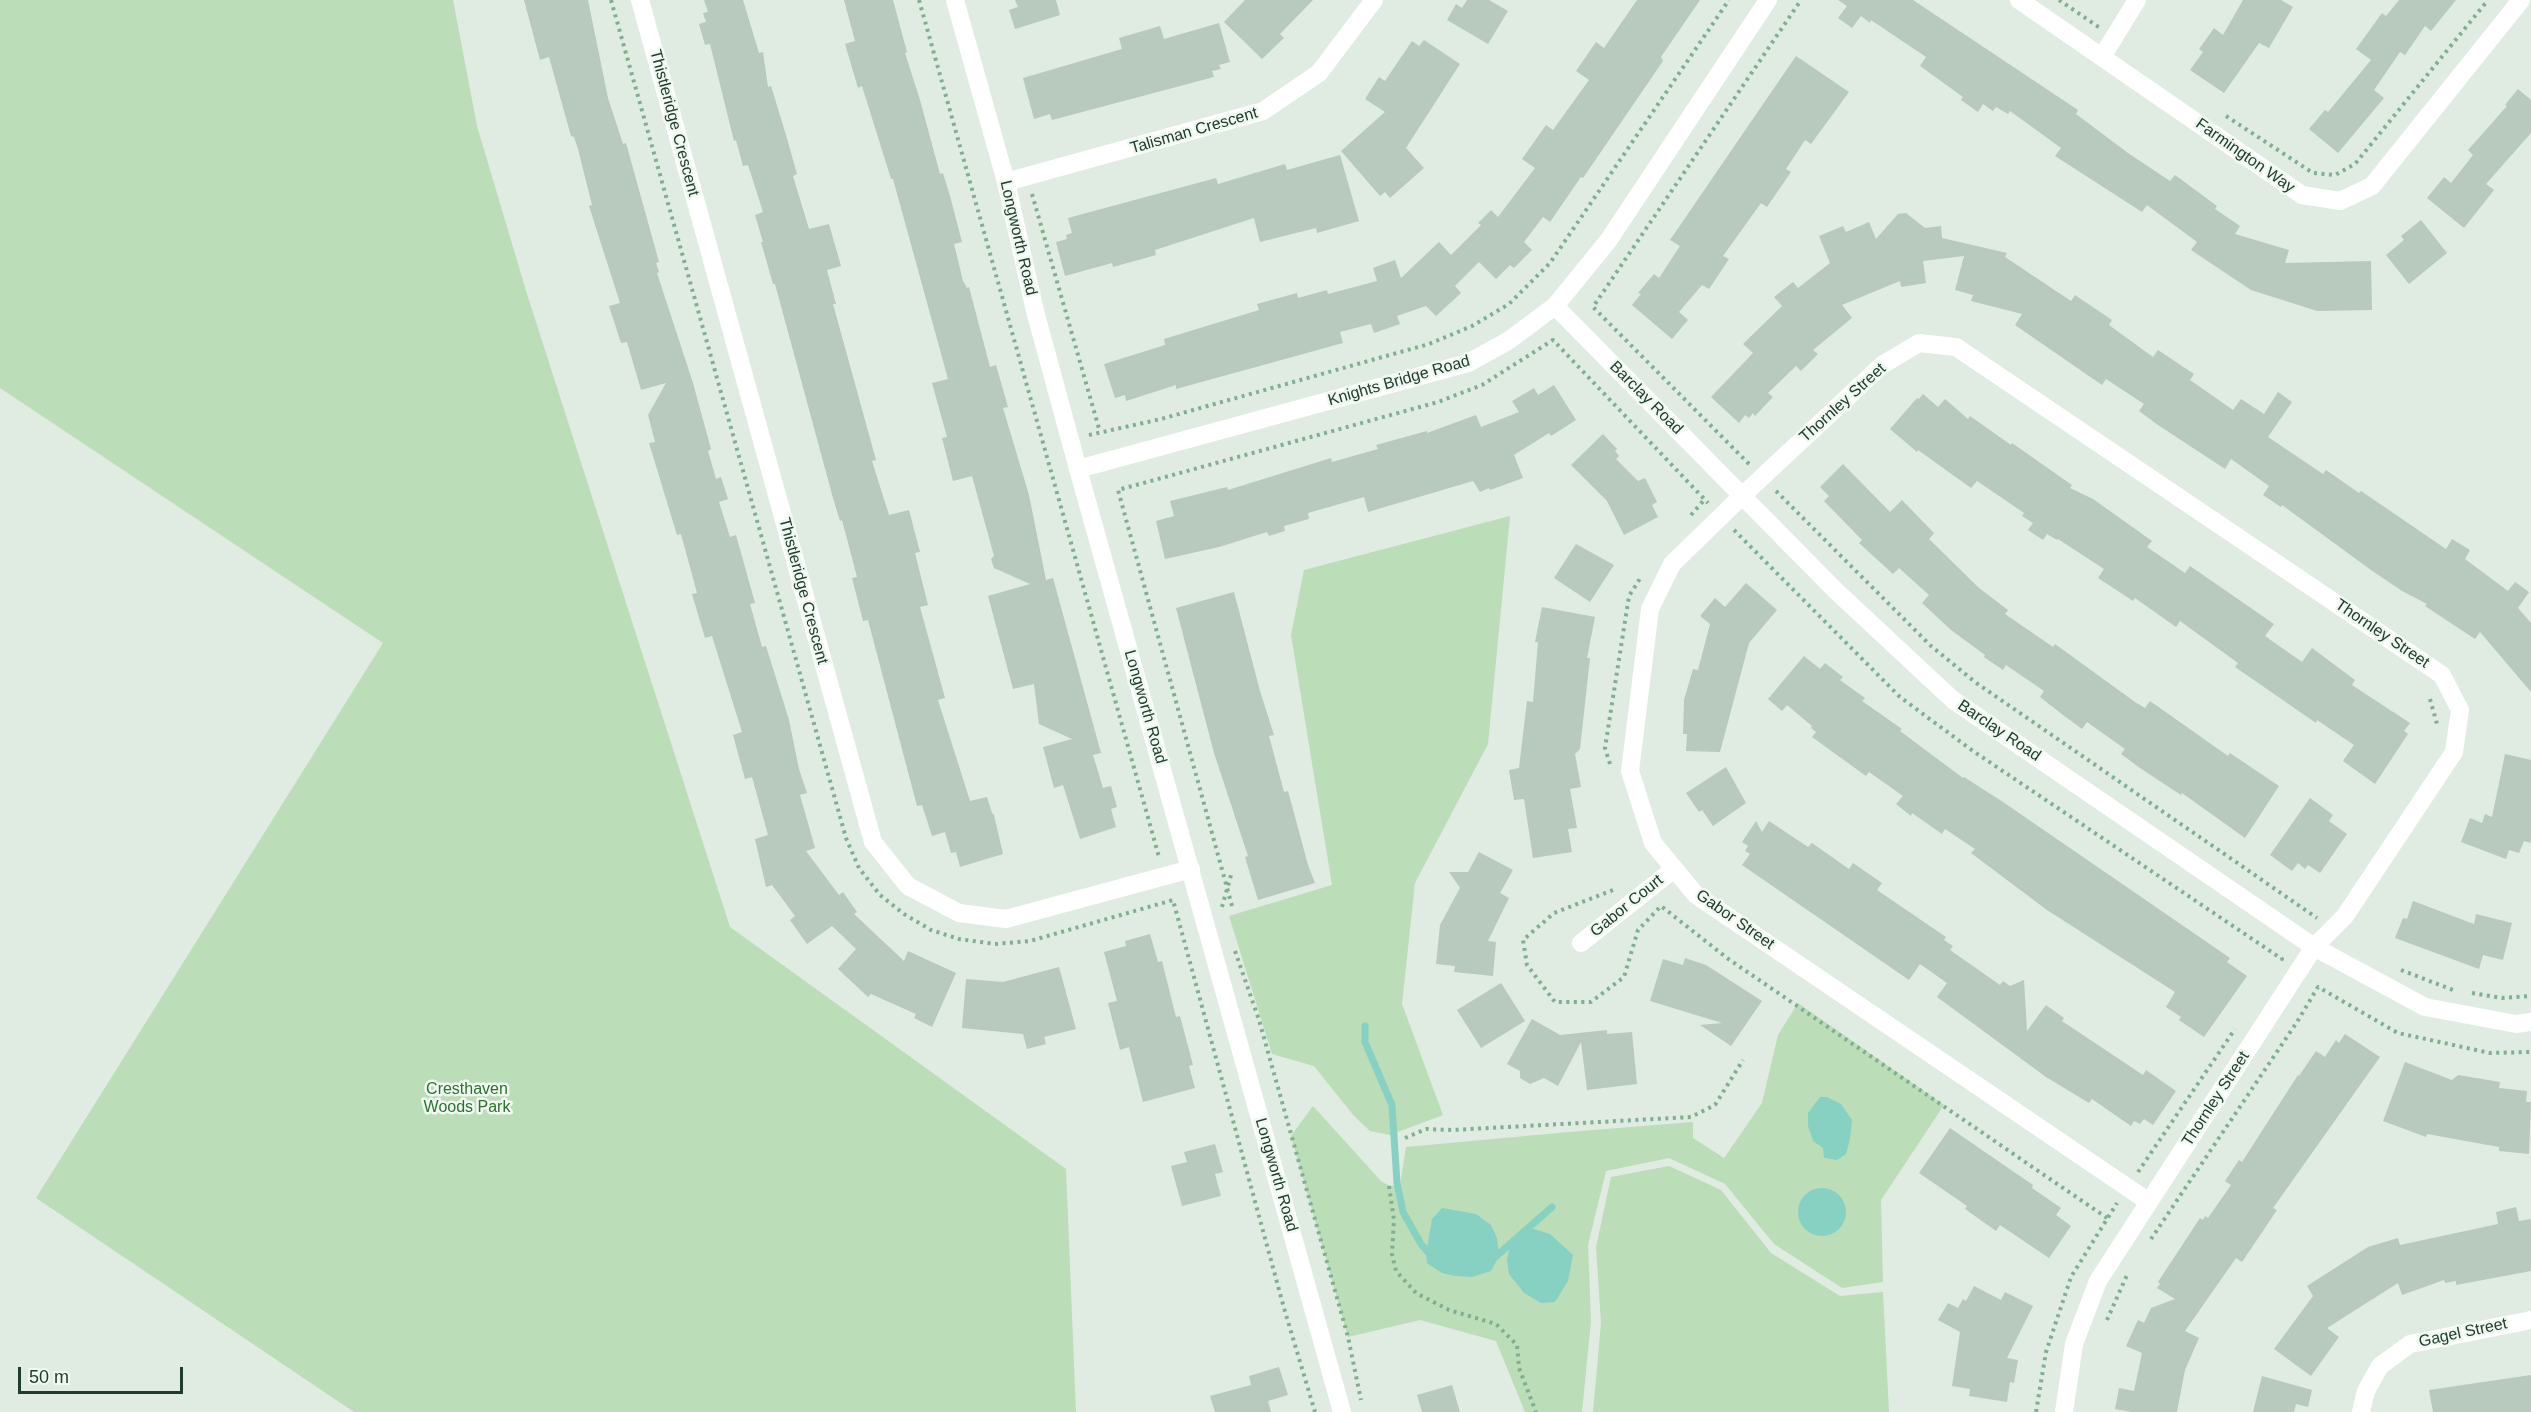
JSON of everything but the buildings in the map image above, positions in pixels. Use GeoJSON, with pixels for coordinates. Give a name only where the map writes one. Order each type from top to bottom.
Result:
{"type":"FeatureCollection","features":[{"type":"Feature","properties":{"kind":"street","name":"Thistleridge Crescent"},"geometry":{"type":"LineString","coordinates":[[640,0],[873,842],[908,886],[959,913],[1006,919],[1191,869]]}},
{"type":"Feature","properties":{"kind":"street","name":"Longworth Road"},"geometry":{"type":"LineString","coordinates":[[955,0],[1006,182],[1035,310],[1078,469],[1342,1412]]}},
{"type":"Feature","properties":{"kind":"street","name":"Talisman Crescent"},"geometry":{"type":"LineString","coordinates":[[1006,182],[1263,111],[1319,73],[1374,0]]}},
{"type":"Feature","properties":{"kind":"street","name":"Knights Bridge Road"},"geometry":{"type":"LineString","coordinates":[[1078,469],[1468,363],[1508,341],[1555,306],[1608,241],[1768,0]]}},
{"type":"Feature","properties":{"kind":"street","name":"Farmington Way"},"geometry":{"type":"LineString","coordinates":[[2019,0],[2302,195],[2340,201],[2372,186],[2521,0]]}},
{"type":"Feature","properties":{"kind":"street"},"geometry":{"type":"LineString","coordinates":[[2102,57],[2138,0]]}},
{"type":"Feature","properties":{"kind":"street","name":"Barclay Road"},"geometry":{"type":"LineString","coordinates":[[1555,306],[1835,590],[1953,700],[2314,947],[2425,1007],[2516,1024],[2531,1022]]}},
{"type":"Feature","properties":{"kind":"street","name":"Thornley Street"},"geometry":{"type":"LineString","coordinates":[[1742,496],[1882,365],[1919,343],[1956,347],[2442,675],[2460,710],[2454,752],[2345,916],[2314,947],[2098,1281],[2074,1344],[2064,1412]]}},
{"type":"Feature","properties":{"kind":"street","name":"Gabor Street"},"geometry":{"type":"LineString","coordinates":[[1742,496],[1672,564],[1650,609],[1630,771],[1653,843],[1696,895],[2149,1202]]}},
{"type":"Feature","properties":{"kind":"street","name":"Gabor Court"},"geometry":{"type":"LineString","coordinates":[[1581,944],[1674,869]]}},
{"type":"Feature","properties":{"kind":"street","name":"Gagel Street"},"geometry":{"type":"LineString","coordinates":[[2361,1412],[2366,1391],[2380,1366],[2410,1344],[2531,1320]]}},
{"type":"Feature","properties":{"kind":"path"},"geometry":{"type":"LineString","coordinates":[[919,0],[1160,861]]}},
{"type":"Feature","properties":{"kind":"path"},"geometry":{"type":"LineString","coordinates":[[1085,435],[1161,419],[1429,344],[1472,326],[1509,304],[1550,263],[1729,0]]}},
{"type":"Feature","properties":{"kind":"path"},"geometry":{"type":"LineString","coordinates":[[1802,0],[1593,307],[1931,646],[1975,682],[2320,920]]}},
{"type":"Feature","properties":{"kind":"path"},"geometry":{"type":"LineString","coordinates":[[2059,0],[2096,25]]}},
{"type":"Feature","properties":{"kind":"path"},"geometry":{"type":"LineString","coordinates":[[2223,114],[2313,173],[2335,175],[2355,164],[2488,0]]}},
{"type":"Feature","properties":{"kind":"path"},"geometry":{"type":"LineString","coordinates":[[1031,191],[1100,432]]}},
{"type":"Feature","properties":{"kind":"path"},"geometry":{"type":"LineString","coordinates":[[1232,906],[1119,490],[1438,402],[1482,385],[1553,340],[1721,516],[1900,697],[1973,751],[2282,958],[2276,968]]}},
{"type":"Feature","properties":{"kind":"path"},"geometry":{"type":"LineString","coordinates":[[1775,490],[1783,481]]}},
{"type":"Feature","properties":{"kind":"path"},"geometry":{"type":"LineString","coordinates":[[2428,691],[2439,729]]}},
{"type":"Feature","properties":{"kind":"path"},"geometry":{"type":"LineString","coordinates":[[1220,913],[1231,876]]}},
{"type":"Feature","properties":{"kind":"path"},"geometry":{"type":"LineString","coordinates":[[1173,900],[1284,1308],[1315,1412]]}},
{"type":"Feature","properties":{"kind":"path"},"geometry":{"type":"LineString","coordinates":[[1232,943],[1259,1020],[1348,1337],[1363,1406]]}},
{"type":"Feature","properties":{"kind":"path"},"geometry":{"type":"LineString","coordinates":[[2397,968],[2454,991],[2502,998],[2531,996]]}},
{"type":"Feature","properties":{"kind":"path"},"geometry":{"type":"LineString","coordinates":[[2146,1246],[2297,1022],[2318,987],[2398,1033],[2490,1053],[2531,1052]]}},
{"type":"Feature","properties":{"kind":"path"},"geometry":{"type":"LineString","coordinates":[[2139,1172],[2236,1026]]}},
{"type":"Feature","properties":{"kind":"path"},"geometry":{"type":"LineString","coordinates":[[1405,1138],[1426,1129],[1452,1130],[1690,1117],[1715,1105],[1743,1060]]}},
{"type":"Feature","properties":{"kind":"path"},"geometry":{"type":"LineString","coordinates":[[1389,1186],[1394,1220],[1392,1254],[1396,1271],[1416,1293],[1449,1310],[1496,1324],[1517,1345],[1519,1368],[1536,1412]]}},
{"type":"Feature","properties":{"kind":"path"},"geometry":{"type":"LineString","coordinates":[[2104,1326],[2134,1265]]}},
{"type":"Feature","properties":{"kind":"green space","name":"Cresthaven Woods Park"},"geometry":{"type":"Polygon","coordinates":[[[0,0],[453,0],[477,126],[527,294],[730,927],[1066,1169],[1076,1412],[354,1412],[36,1198],[383,643],[0,388],[0,0]]]}},
{"type":"Feature","properties":{"kind":"green space"},"geometry":{"type":"Polygon","coordinates":[[[1510,516],[1488,744],[1415,883],[1402,1004],[1443,1115],[1390,1135],[1370,1131],[1354,1116],[1314,1066],[1272,1054],[1229,916],[1332,885],[1291,635],[1304,570],[1510,516]]]}},
{"type":"Feature","properties":{"kind":"green space"},"geometry":{"type":"Polygon","coordinates":[[[1798,1003],[1944,1105],[1881,1200],[1883,1282],[1842,1288],[1774,1244],[1725,1184],[1669,1158],[1606,1171],[1588,1245],[1591,1321],[1582,1412],[1525,1412],[1496,1341],[1420,1320],[1348,1337],[1291,1136],[1313,1106],[1381,1181],[1390,1186],[1400,1185],[1406,1147],[1569,1132],[1693,1122],[1693,1138],[1724,1158],[1762,1103],[1778,1035],[1798,1003]]]}},
{"type":"Feature","properties":{"kind":"green space"},"geometry":{"type":"Polygon","coordinates":[[[1669,1166],[1721,1190],[1771,1253],[1840,1296],[1883,1292],[1889,1412],[1593,1412],[1601,1323],[1596,1247],[1611,1177],[1669,1166]]]}},
{"type":"Feature","properties":{"kind":"water"},"geometry":{"type":"Polygon","coordinates":[[[1820,1097],[1827,1097],[1841,1104],[1852,1120],[1846,1154],[1837,1160],[1824,1158],[1823,1148],[1813,1141],[1808,1126],[1808,1113],[1820,1097]]]}},
{"type":"Feature","properties":{"kind":"water"},"geometry":{"type":"Polygon","coordinates":[[[1822,1188],[1839,1195],[1846,1212],[1839,1229],[1822,1236],[1805,1229],[1798,1212],[1805,1195],[1822,1188]]]}},
{"type":"Feature","properties":{"kind":"water"},"geometry":{"type":"Polygon","coordinates":[[[1442,1208],[1476,1214],[1491,1225],[1497,1238],[1499,1256],[1491,1271],[1472,1277],[1455,1276],[1442,1273],[1427,1263],[1426,1253],[1432,1219],[1442,1208]]]}},
{"type":"Feature","properties":{"kind":"water"},"geometry":{"type":"Polygon","coordinates":[[[1534,1229],[1550,1234],[1573,1255],[1568,1281],[1555,1302],[1541,1303],[1524,1293],[1509,1274],[1507,1259],[1511,1242],[1522,1233],[1534,1229]]]}},
{"type":"Feature","properties":{"kind":"waterway"},"geometry":{"type":"LineString","coordinates":[[1365,1026],[1365,1042],[1392,1105],[1397,1183],[1403,1212],[1421,1244],[1432,1257]]}},
{"type":"Feature","properties":{"kind":"waterway"},"geometry":{"type":"LineString","coordinates":[[1493,1259],[1552,1207]]}}]}
